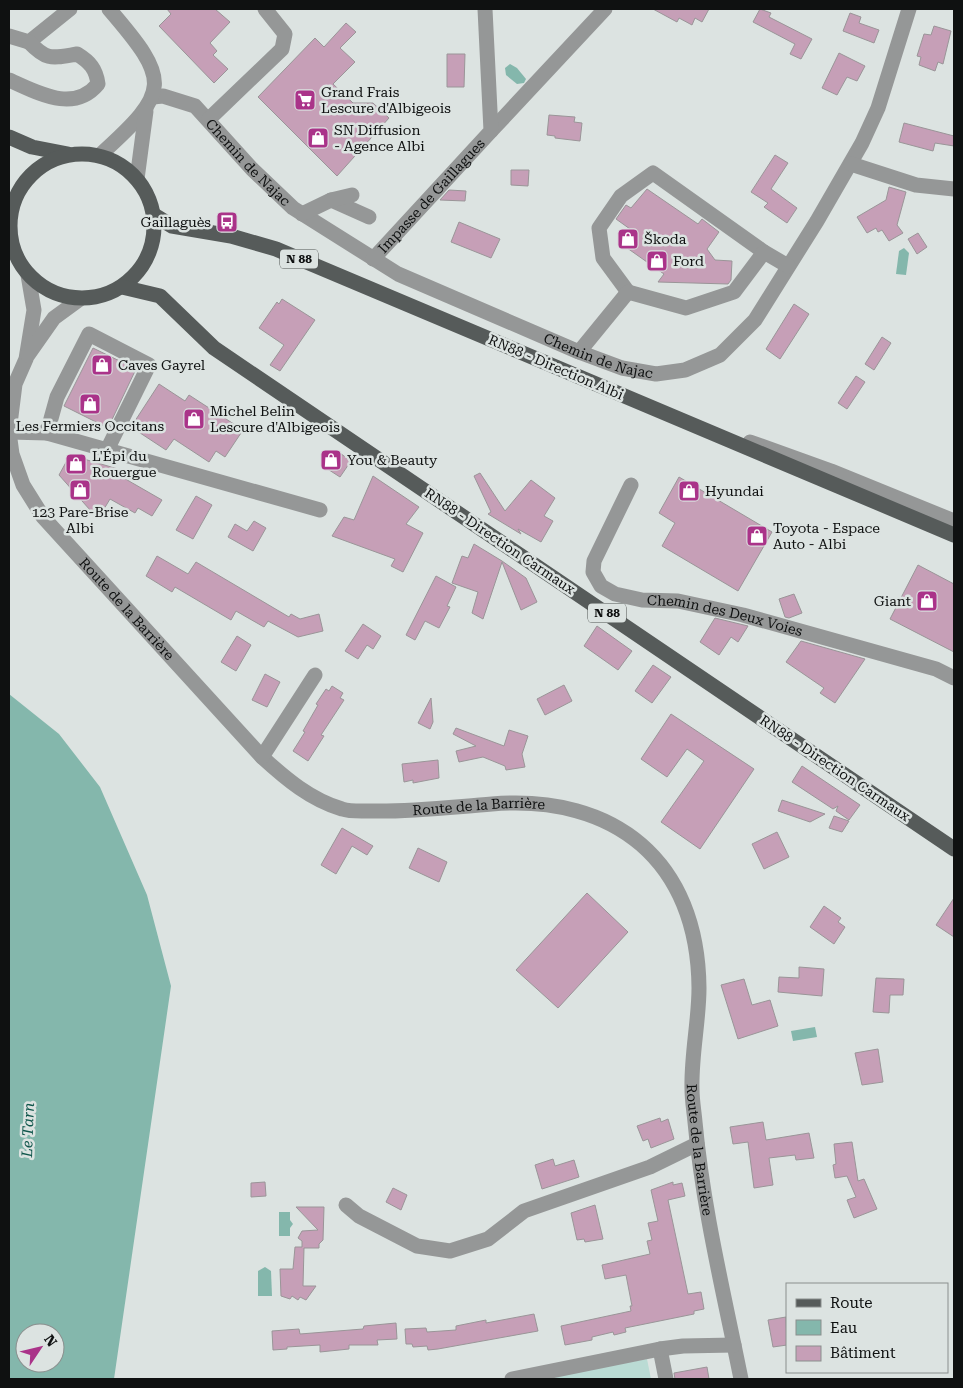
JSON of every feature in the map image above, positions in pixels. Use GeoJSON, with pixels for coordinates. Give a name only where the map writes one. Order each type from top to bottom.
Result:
{"type":"FeatureCollection","features":[{"type":"Feature","properties":{"kind":"main road"},"geometry":{"type":"LineString","coordinates":[[9,137],[32,147],[68,154],[100,155],[120,164],[138,179],[148,196],[154,215],[153,243],[142,268],[122,287],[102,296],[80,299],[52,292],[28,275],[15,256],[9,233],[11,207],[23,182],[43,164],[68,154]]}},
{"type":"Feature","properties":{"kind":"main road","name":"RN88 - Direction Albi"},"geometry":{"type":"LineString","coordinates":[[154,215],[172,226],[231,236],[276,249],[954,535]]}},
{"type":"Feature","properties":{"kind":"main road","name":"RN88 - Direction Carmaux"},"geometry":{"type":"LineString","coordinates":[[122,287],[160,296],[214,348],[954,849]]}},
{"type":"Feature","properties":{"kind":"street"},"geometry":{"type":"LineString","coordinates":[[28,42],[70,9]]}},
{"type":"Feature","properties":{"kind":"street"},"geometry":{"type":"LineString","coordinates":[[100,155],[146,111],[153,97],[154,71],[141,46],[109,9]]}},
{"type":"Feature","properties":{"kind":"street"},"geometry":{"type":"LineString","coordinates":[[209,119],[282,49],[285,34],[265,9]]}},
{"type":"Feature","properties":{"kind":"street","name":"Impasse de Gaillagues"},"geometry":{"type":"LineString","coordinates":[[485,9],[491,131]]}},
{"type":"Feature","properties":{"kind":"street","name":"Impasse de Gaillagues"},"geometry":{"type":"LineString","coordinates":[[373,259],[605,9]]}},
{"type":"Feature","properties":{"kind":"street","name":"Chemin de Najac"},"geometry":{"type":"LineString","coordinates":[[153,97],[163,96],[195,106],[209,119],[252,169],[293,208],[398,274],[580,352],[622,368],[656,374],[685,370],[720,354],[755,320],[851,164],[878,108],[909,9]]}},
{"type":"Feature","properties":{"kind":"street"},"geometry":{"type":"LineString","coordinates":[[9,36],[28,42],[41,55],[51,58],[77,54],[89,62],[97,74],[98,84],[90,94],[74,99],[52,98],[9,80]]}},
{"type":"Feature","properties":{"kind":"street"},"geometry":{"type":"LineString","coordinates":[[138,179],[146,111]]}},
{"type":"Feature","properties":{"kind":"street"},"geometry":{"type":"LineString","coordinates":[[851,164],[916,185],[954,189]]}},
{"type":"Feature","properties":{"kind":"street"},"geometry":{"type":"LineString","coordinates":[[764,252],[734,292],[686,308],[628,292],[603,258],[599,228],[620,196],[653,173],[764,252],[788,266]]}},
{"type":"Feature","properties":{"kind":"street"},"geometry":{"type":"LineString","coordinates":[[302,214],[331,200],[352,195]]}},
{"type":"Feature","properties":{"kind":"street"},"geometry":{"type":"LineString","coordinates":[[331,200],[369,217]]}},
{"type":"Feature","properties":{"kind":"street","name":"Route de la Barrière"},"geometry":{"type":"LineString","coordinates":[[26,359],[34,310],[28,275]]}},
{"type":"Feature","properties":{"kind":"street"},"geometry":{"type":"LineString","coordinates":[[580,352],[628,292]]}},
{"type":"Feature","properties":{"kind":"street","name":"Route de la Barrière"},"geometry":{"type":"LineString","coordinates":[[80,299],[54,318],[26,359],[16,384],[9,434],[12,454],[23,485],[43,517],[262,757],[290,783],[321,801],[345,810],[392,812],[519,802],[565,807],[599,818],[629,834],[654,855],[668,873],[685,906],[696,945],[699,988],[692,1088],[697,1144],[740,1379]]}},
{"type":"Feature","properties":{"kind":"street"},"geometry":{"type":"LineString","coordinates":[[47,433],[57,397],[89,334],[149,365],[107,450]]}},
{"type":"Feature","properties":{"kind":"street"},"geometry":{"type":"LineString","coordinates":[[656,409],[831,471],[954,521]]}},
{"type":"Feature","properties":{"kind":"street"},"geometry":{"type":"LineString","coordinates":[[9,434],[47,433],[320,510]]}},
{"type":"Feature","properties":{"kind":"street","name":"Chemin des Deux Voies"},"geometry":{"type":"LineString","coordinates":[[631,485],[594,561],[593,572],[602,586],[615,594],[642,600],[678,601],[743,615],[936,669],[954,678]]}},
{"type":"Feature","properties":{"kind":"street"},"geometry":{"type":"LineString","coordinates":[[262,757],[315,675]]}},
{"type":"Feature","properties":{"kind":"street"},"geometry":{"type":"LineString","coordinates":[[346,1205],[360,1216],[417,1246],[450,1251],[488,1239],[524,1211],[650,1167],[697,1144]]}},
{"type":"Feature","properties":{"kind":"street"},"geometry":{"type":"LineString","coordinates":[[512,1379],[660,1349],[683,1346],[734,1345]]}},
{"type":"Feature","properties":{"kind":"street"},"geometry":{"type":"LineString","coordinates":[[660,1349],[666,1379]]}},
{"type":"Feature","properties":{"kind":"shaded area"},"geometry":{"type":"Polygon","coordinates":[[[647,1359],[651,1379],[537,1379],[647,1359]]]}},
{"type":"Feature","properties":{"kind":"water"},"geometry":{"type":"Polygon","coordinates":[[[510,64],[517,68],[526,79],[524,83],[517,84],[506,75],[505,68],[510,64]]]}},
{"type":"Feature","properties":{"kind":"water"},"geometry":{"type":"Polygon","coordinates":[[[904,248],[909,253],[906,275],[896,274],[899,251],[904,248]]]}},
{"type":"Feature","properties":{"kind":"water","name":"Le Tarn"},"geometry":{"type":"Polygon","coordinates":[[[9,694],[59,734],[100,787],[147,895],[171,986],[114,1379],[9,1379],[9,694]]]}},
{"type":"Feature","properties":{"kind":"water"},"geometry":{"type":"Polygon","coordinates":[[[815,1027],[817,1037],[793,1041],[791,1031],[815,1027]]]}},
{"type":"Feature","properties":{"kind":"water"},"geometry":{"type":"Polygon","coordinates":[[[279,1212],[290,1212],[290,1220],[293,1224],[290,1228],[290,1236],[279,1236],[279,1212]]]}},
{"type":"Feature","properties":{"kind":"water"},"geometry":{"type":"Polygon","coordinates":[[[265,1267],[271,1271],[272,1296],[258,1296],[258,1271],[265,1267]]]}},
{"type":"Feature","properties":{"kind":"building"},"geometry":{"type":"Polygon","coordinates":[[[167,9],[215,9],[230,22],[210,43],[217,51],[213,55],[228,69],[214,83],[159,26],[171,14],[167,9]]]}},
{"type":"Feature","properties":{"kind":"building"},"geometry":{"type":"Polygon","coordinates":[[[653,9],[709,9],[702,22],[695,18],[692,25],[679,18],[677,22],[653,9]]]}},
{"type":"Feature","properties":{"kind":"building"},"geometry":{"type":"Polygon","coordinates":[[[760,9],[771,13],[769,17],[812,39],[801,59],[790,54],[795,44],[753,22],[760,9]]]}},
{"type":"Feature","properties":{"kind":"building"},"geometry":{"type":"Polygon","coordinates":[[[850,13],[861,17],[859,23],[879,30],[874,43],[843,31],[850,13]]]}},
{"type":"Feature","properties":{"kind":"building","name":"Grand Frais Lescure d'Albigeois"},"geometry":{"type":"Polygon","coordinates":[[[346,23],[356,32],[340,48],[355,62],[333,84],[353,103],[373,103],[389,118],[337,176],[258,97],[315,38],[324,47],[346,23]]]}},
{"type":"Feature","properties":{"kind":"building"},"geometry":{"type":"Polygon","coordinates":[[[934,26],[951,31],[943,64],[938,62],[935,71],[919,65],[921,57],[917,56],[924,34],[931,35],[934,26]]]}},
{"type":"Feature","properties":{"kind":"building"},"geometry":{"type":"Polygon","coordinates":[[[839,53],[865,66],[857,81],[847,77],[837,95],[822,88],[839,53]]]}},
{"type":"Feature","properties":{"kind":"building"},"geometry":{"type":"Polygon","coordinates":[[[447,54],[465,54],[464,87],[447,87],[447,54]]]}},
{"type":"Feature","properties":{"kind":"building"},"geometry":{"type":"Polygon","coordinates":[[[549,115],[575,117],[574,122],[582,123],[580,141],[555,138],[555,136],[547,135],[549,115]]]}},
{"type":"Feature","properties":{"kind":"building"},"geometry":{"type":"Polygon","coordinates":[[[904,123],[954,136],[954,146],[935,143],[933,151],[899,142],[904,123]]]}},
{"type":"Feature","properties":{"kind":"building"},"geometry":{"type":"Polygon","coordinates":[[[775,155],[788,163],[771,189],[797,208],[787,223],[764,207],[768,203],[751,192],[775,155]]]}},
{"type":"Feature","properties":{"kind":"building"},"geometry":{"type":"Polygon","coordinates":[[[511,170],[529,170],[528,186],[511,185],[511,170]]]}},
{"type":"Feature","properties":{"kind":"building"},"geometry":{"type":"Polygon","coordinates":[[[889,187],[906,192],[897,225],[903,233],[889,241],[882,230],[878,232],[876,228],[867,233],[857,217],[886,200],[889,187]]]}},
{"type":"Feature","properties":{"kind":"building"},"geometry":{"type":"Polygon","coordinates":[[[647,189],[698,224],[702,219],[719,232],[707,249],[715,260],[732,261],[731,280],[728,284],[658,282],[664,274],[620,243],[630,229],[616,219],[626,205],[631,208],[647,189]]]}},
{"type":"Feature","properties":{"kind":"building"},"geometry":{"type":"Polygon","coordinates":[[[449,190],[466,191],[465,201],[440,200],[449,190]]]}},
{"type":"Feature","properties":{"kind":"building"},"geometry":{"type":"Polygon","coordinates":[[[459,222],[500,239],[491,258],[451,242],[459,222]]]}},
{"type":"Feature","properties":{"kind":"building"},"geometry":{"type":"Polygon","coordinates":[[[918,233],[927,247],[917,254],[908,239],[918,233]]]}},
{"type":"Feature","properties":{"kind":"building"},"geometry":{"type":"Polygon","coordinates":[[[282,299],[315,320],[280,371],[270,365],[284,345],[259,328],[277,302],[279,304],[282,299]]]}},
{"type":"Feature","properties":{"kind":"building"},"geometry":{"type":"Polygon","coordinates":[[[794,304],[809,314],[780,359],[766,349],[794,304]]]}},
{"type":"Feature","properties":{"kind":"building"},"geometry":{"type":"Polygon","coordinates":[[[882,337],[891,343],[874,370],[865,364],[882,337]]]}},
{"type":"Feature","properties":{"kind":"building"},"geometry":{"type":"Polygon","coordinates":[[[93,348],[136,369],[108,428],[64,406],[93,348]]]}},
{"type":"Feature","properties":{"kind":"building"},"geometry":{"type":"Polygon","coordinates":[[[856,376],[865,382],[847,409],[838,403],[856,376]]]}},
{"type":"Feature","properties":{"kind":"building"},"geometry":{"type":"Polygon","coordinates":[[[159,384],[185,401],[189,395],[243,430],[225,457],[216,451],[209,462],[174,439],[166,450],[131,427],[159,384]]]}},
{"type":"Feature","properties":{"kind":"building"},"geometry":{"type":"Polygon","coordinates":[[[337,451],[351,461],[340,477],[326,468],[337,451]]]}},
{"type":"Feature","properties":{"kind":"building"},"geometry":{"type":"Polygon","coordinates":[[[70,455],[125,471],[122,477],[162,500],[152,516],[138,508],[135,513],[110,499],[98,519],[59,475],[70,455]]]}},
{"type":"Feature","properties":{"kind":"building"},"geometry":{"type":"Polygon","coordinates":[[[480,473],[505,511],[531,480],[555,498],[544,516],[553,521],[541,542],[518,529],[521,534],[488,514],[491,512],[474,476],[480,473]]]}},
{"type":"Feature","properties":{"kind":"building"},"geometry":{"type":"Polygon","coordinates":[[[373,476],[419,507],[406,524],[423,533],[403,572],[391,566],[395,559],[332,536],[344,517],[354,520],[373,476]]]}},
{"type":"Feature","properties":{"kind":"building"},"geometry":{"type":"Polygon","coordinates":[[[679,477],[772,532],[738,591],[662,546],[675,523],[659,513],[679,477]]]}},
{"type":"Feature","properties":{"kind":"building"},"geometry":{"type":"Polygon","coordinates":[[[196,496],[212,505],[193,539],[176,530],[196,496]]]}},
{"type":"Feature","properties":{"kind":"building"},"geometry":{"type":"Polygon","coordinates":[[[254,521],[266,528],[253,551],[228,537],[235,524],[247,531],[254,521]]]}},
{"type":"Feature","properties":{"kind":"building"},"geometry":{"type":"Polygon","coordinates":[[[474,544],[502,561],[526,578],[537,602],[521,610],[502,562],[483,619],[472,613],[478,592],[452,583],[462,556],[468,558],[474,544]]]}},
{"type":"Feature","properties":{"kind":"building"},"geometry":{"type":"Polygon","coordinates":[[[157,556],[188,574],[196,562],[289,617],[291,614],[300,619],[319,614],[323,631],[298,637],[268,621],[264,627],[236,611],[231,620],[175,587],[172,592],[146,576],[157,556]]]}},
{"type":"Feature","properties":{"kind":"building","name":"Giant"},"geometry":{"type":"Polygon","coordinates":[[[918,565],[954,584],[954,652],[890,619],[918,565]]]}},
{"type":"Feature","properties":{"kind":"building"},"geometry":{"type":"Polygon","coordinates":[[[436,576],[456,587],[447,606],[450,607],[439,628],[425,621],[415,640],[406,635],[436,576]]]}},
{"type":"Feature","properties":{"kind":"building"},"geometry":{"type":"Polygon","coordinates":[[[794,594],[802,613],[789,618],[785,617],[779,599],[794,594]]]}},
{"type":"Feature","properties":{"kind":"building"},"geometry":{"type":"Polygon","coordinates":[[[715,618],[748,626],[738,642],[731,637],[719,655],[700,642],[715,618]]]}},
{"type":"Feature","properties":{"kind":"building"},"geometry":{"type":"Polygon","coordinates":[[[363,624],[381,636],[373,649],[367,645],[358,659],[345,651],[363,624]]]}},
{"type":"Feature","properties":{"kind":"building"},"geometry":{"type":"Polygon","coordinates":[[[597,626],[632,651],[618,670],[584,646],[597,626]]]}},
{"type":"Feature","properties":{"kind":"building"},"geometry":{"type":"Polygon","coordinates":[[[237,636],[251,645],[236,671],[221,662],[237,636]]]}},
{"type":"Feature","properties":{"kind":"building"},"geometry":{"type":"Polygon","coordinates":[[[801,641],[865,659],[835,703],[820,693],[824,688],[786,662],[801,641]]]}},
{"type":"Feature","properties":{"kind":"building"},"geometry":{"type":"Polygon","coordinates":[[[653,665],[671,677],[652,703],[635,691],[653,665]]]}},
{"type":"Feature","properties":{"kind":"building"},"geometry":{"type":"Polygon","coordinates":[[[265,674],[280,682],[267,707],[252,700],[265,674]]]}},
{"type":"Feature","properties":{"kind":"building"},"geometry":{"type":"Polygon","coordinates":[[[564,685],[572,701],[545,715],[537,699],[564,685]]]}},
{"type":"Feature","properties":{"kind":"building"},"geometry":{"type":"Polygon","coordinates":[[[332,686],[343,693],[340,698],[344,700],[321,735],[324,736],[308,761],[293,751],[305,732],[303,731],[318,705],[316,704],[326,689],[329,691],[332,686]]]}},
{"type":"Feature","properties":{"kind":"building"},"geometry":{"type":"Polygon","coordinates":[[[431,698],[433,722],[430,729],[418,723],[431,698]]]}},
{"type":"Feature","properties":{"kind":"building"},"geometry":{"type":"Polygon","coordinates":[[[671,714],[754,769],[700,849],[661,822],[704,761],[687,749],[667,777],[641,759],[671,714]]]}},
{"type":"Feature","properties":{"kind":"building"},"geometry":{"type":"Polygon","coordinates":[[[456,728],[504,746],[509,730],[528,736],[522,754],[525,767],[506,770],[505,766],[483,757],[459,762],[456,751],[476,746],[453,734],[456,728]]]}},
{"type":"Feature","properties":{"kind":"building"},"geometry":{"type":"Polygon","coordinates":[[[438,760],[439,778],[413,783],[413,780],[404,782],[402,764],[438,760]]]}},
{"type":"Feature","properties":{"kind":"building"},"geometry":{"type":"Polygon","coordinates":[[[802,766],[860,805],[849,820],[836,811],[838,806],[833,809],[792,782],[802,766]]]}},
{"type":"Feature","properties":{"kind":"building"},"geometry":{"type":"Polygon","coordinates":[[[782,800],[825,814],[810,822],[778,811],[782,800]]]}},
{"type":"Feature","properties":{"kind":"building"},"geometry":{"type":"Polygon","coordinates":[[[834,816],[849,821],[842,832],[829,828],[834,816]]]}},
{"type":"Feature","properties":{"kind":"building"},"geometry":{"type":"Polygon","coordinates":[[[342,828],[373,846],[367,855],[352,846],[336,874],[321,865],[342,828]]]}},
{"type":"Feature","properties":{"kind":"building"},"geometry":{"type":"Polygon","coordinates":[[[777,832],[789,857],[764,869],[752,844],[777,832]]]}},
{"type":"Feature","properties":{"kind":"building"},"geometry":{"type":"Polygon","coordinates":[[[418,848],[447,862],[439,882],[409,868],[418,848]]]}},
{"type":"Feature","properties":{"kind":"building"},"geometry":{"type":"Polygon","coordinates":[[[587,893],[628,932],[558,1008],[516,970],[587,893]]]}},
{"type":"Feature","properties":{"kind":"building"},"geometry":{"type":"Polygon","coordinates":[[[954,898],[954,937],[936,925],[954,898]]]}},
{"type":"Feature","properties":{"kind":"building"},"geometry":{"type":"Polygon","coordinates":[[[824,906],[841,918],[838,922],[845,927],[834,944],[810,927],[824,906]]]}},
{"type":"Feature","properties":{"kind":"building"},"geometry":{"type":"Polygon","coordinates":[[[799,967],[824,969],[822,996],[778,992],[779,977],[799,978],[799,967]]]}},
{"type":"Feature","properties":{"kind":"building"},"geometry":{"type":"Polygon","coordinates":[[[876,978],[904,979],[903,995],[890,995],[889,1013],[873,1012],[876,978]]]}},
{"type":"Feature","properties":{"kind":"building"},"geometry":{"type":"Polygon","coordinates":[[[744,979],[752,1005],[770,1000],[778,1026],[738,1039],[721,985],[744,979]]]}},
{"type":"Feature","properties":{"kind":"building"},"geometry":{"type":"Polygon","coordinates":[[[878,1049],[883,1082],[862,1085],[855,1053],[878,1049]]]}},
{"type":"Feature","properties":{"kind":"building"},"geometry":{"type":"Polygon","coordinates":[[[660,1118],[661,1122],[668,1119],[674,1139],[651,1148],[648,1139],[643,1141],[637,1126],[660,1118]]]}},
{"type":"Feature","properties":{"kind":"building"},"geometry":{"type":"Polygon","coordinates":[[[763,1122],[766,1140],[809,1133],[814,1158],[796,1160],[795,1155],[769,1158],[773,1185],[754,1188],[748,1142],[733,1144],[730,1127],[763,1122]]]}},
{"type":"Feature","properties":{"kind":"building"},"geometry":{"type":"Polygon","coordinates":[[[852,1142],[858,1181],[864,1179],[877,1209],[854,1218],[847,1200],[856,1197],[847,1176],[835,1178],[833,1165],[836,1164],[834,1144],[852,1142]]]}},
{"type":"Feature","properties":{"kind":"building"},"geometry":{"type":"Polygon","coordinates":[[[553,1159],[555,1166],[574,1160],[579,1177],[542,1189],[535,1165],[553,1159]]]}},
{"type":"Feature","properties":{"kind":"building"},"geometry":{"type":"Polygon","coordinates":[[[265,1182],[266,1196],[251,1197],[251,1183],[265,1182]]]}},
{"type":"Feature","properties":{"kind":"building"},"geometry":{"type":"Polygon","coordinates":[[[673,1182],[673,1185],[682,1183],[685,1196],[668,1200],[688,1294],[701,1292],[704,1309],[694,1311],[694,1314],[625,1328],[626,1332],[614,1335],[613,1332],[592,1337],[592,1340],[565,1345],[561,1326],[631,1311],[630,1306],[632,1306],[626,1275],[605,1279],[602,1265],[650,1254],[647,1241],[652,1240],[648,1223],[658,1221],[651,1190],[673,1182]]]}},
{"type":"Feature","properties":{"kind":"building"},"geometry":{"type":"Polygon","coordinates":[[[393,1188],[407,1195],[401,1210],[386,1202],[393,1188]]]}},
{"type":"Feature","properties":{"kind":"building"},"geometry":{"type":"Polygon","coordinates":[[[595,1205],[603,1239],[585,1242],[584,1239],[577,1240],[571,1213],[595,1205]]]}},
{"type":"Feature","properties":{"kind":"building"},"geometry":{"type":"Polygon","coordinates":[[[296,1207],[324,1207],[323,1240],[319,1244],[319,1248],[304,1248],[303,1286],[316,1286],[306,1300],[300,1297],[298,1300],[292,1296],[290,1299],[281,1296],[280,1269],[293,1269],[295,1247],[302,1247],[302,1241],[298,1238],[302,1231],[318,1230],[296,1207]]]}},
{"type":"Feature","properties":{"kind":"building"},"geometry":{"type":"Polygon","coordinates":[[[534,1314],[538,1331],[428,1350],[427,1346],[413,1347],[412,1344],[406,1344],[405,1329],[426,1328],[427,1332],[456,1330],[456,1326],[486,1320],[486,1323],[534,1314]]]}},
{"type":"Feature","properties":{"kind":"building"},"geometry":{"type":"Polygon","coordinates":[[[786,1317],[786,1345],[773,1347],[768,1320],[786,1317]]]}},
{"type":"Feature","properties":{"kind":"building"},"geometry":{"type":"Polygon","coordinates":[[[396,1323],[397,1339],[377,1340],[378,1345],[349,1345],[349,1349],[320,1352],[320,1345],[287,1347],[287,1349],[273,1350],[272,1331],[299,1329],[300,1334],[363,1329],[364,1326],[396,1323]]]}},
{"type":"Feature","properties":{"kind":"building"},"geometry":{"type":"Polygon","coordinates":[[[707,1367],[709,1379],[675,1379],[674,1373],[707,1367]]]}},
{"type":"Feature","properties":{"kind":"place","name":"Grand Frais Lescure d'Albigeois"},"geometry":{"type":"Point","coordinates":[305,100]}},
{"type":"Feature","properties":{"kind":"place","name":"SN Diffusion - Agence Albi"},"geometry":{"type":"Point","coordinates":[318,138]}},
{"type":"Feature","properties":{"kind":"place","name":"Gaillaguès"},"geometry":{"type":"Point","coordinates":[227,222]}},
{"type":"Feature","properties":{"kind":"place","name":"Škoda"},"geometry":{"type":"Point","coordinates":[628,239]}},
{"type":"Feature","properties":{"kind":"place","name":"Ford"},"geometry":{"type":"Point","coordinates":[657,261]}},
{"type":"Feature","properties":{"kind":"place","name":"Caves Gayrel"},"geometry":{"type":"Point","coordinates":[102,365]}},
{"type":"Feature","properties":{"kind":"place","name":"Les Fermiers Occitans"},"geometry":{"type":"Point","coordinates":[90,404]}},
{"type":"Feature","properties":{"kind":"place","name":"Michel Belin Lescure d'Albigeois"},"geometry":{"type":"Point","coordinates":[194,419]}},
{"type":"Feature","properties":{"kind":"place","name":"You & Beauty"},"geometry":{"type":"Point","coordinates":[331,460]}},
{"type":"Feature","properties":{"kind":"place","name":"L'Épi du Rouergue"},"geometry":{"type":"Point","coordinates":[76,464]}},
{"type":"Feature","properties":{"kind":"place","name":"123 Pare-Brise Albi"},"geometry":{"type":"Point","coordinates":[80,490]}},
{"type":"Feature","properties":{"kind":"place","name":"Hyundai"},"geometry":{"type":"Point","coordinates":[689,491]}},
{"type":"Feature","properties":{"kind":"place","name":"Toyota - Espace Auto - Albi"},"geometry":{"type":"Point","coordinates":[757,536]}},
{"type":"Feature","properties":{"kind":"place","name":"Giant"},"geometry":{"type":"Point","coordinates":[927,601]}}]}
